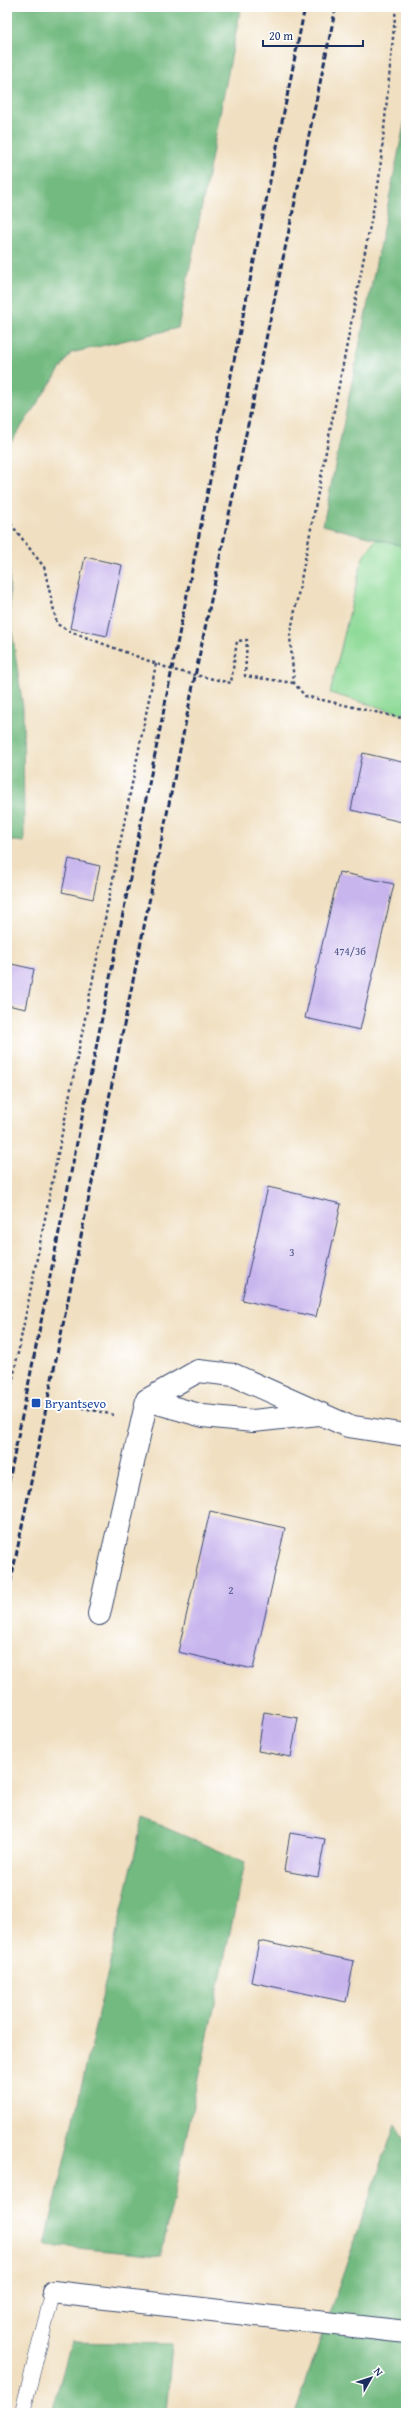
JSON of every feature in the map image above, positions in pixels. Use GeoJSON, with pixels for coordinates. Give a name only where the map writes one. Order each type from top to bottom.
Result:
{"type":"FeatureCollection","features":[{"type":"Feature","properties":{"kind":"street"},"geometry":{"type":"LineString","coordinates":[[99,1614],[147,1400],[198,1371],[234,1374],[348,1426],[406,1434]]}},
{"type":"Feature","properties":{"kind":"street"},"geometry":{"type":"LineString","coordinates":[[147,1400],[203,1416],[253,1421],[320,1414]]}},
{"type":"Feature","properties":{"kind":"street"},"geometry":{"type":"LineString","coordinates":[[53,2292],[406,2332]]}},
{"type":"Feature","properties":{"kind":"lane"},"geometry":{"type":"LineString","coordinates":[[22,2413],[53,2292]]}},
{"type":"Feature","properties":{"kind":"path"},"geometry":{"type":"LineString","coordinates":[[396,7],[379,180],[290,636],[294,683],[305,696],[406,719]]}},
{"type":"Feature","properties":{"kind":"path"},"geometry":{"type":"LineString","coordinates":[[7,519],[44,567],[57,624],[69,631],[156,664],[194,676],[231,683],[237,641],[248,640],[245,676],[294,683]]}},
{"type":"Feature","properties":{"kind":"path"},"geometry":{"type":"LineString","coordinates":[[7,1408],[156,664]]}},
{"type":"Feature","properties":{"kind":"path"},"geometry":{"type":"LineString","coordinates":[[70,1405],[128,1418],[147,1400]]}},
{"type":"Feature","properties":{"kind":"green space"},"geometry":{"type":"Polygon","coordinates":[[[7,7],[241,7],[178,328],[71,353],[7,448],[7,7]]]}},
{"type":"Feature","properties":{"kind":"green space"},"geometry":{"type":"Polygon","coordinates":[[[406,115],[406,547],[323,525],[406,115]]]}},
{"type":"Feature","properties":{"kind":"green space"},"geometry":{"type":"Polygon","coordinates":[[[379,535],[406,535],[406,715],[330,693],[363,557],[379,535]]]}},
{"type":"Feature","properties":{"kind":"green space"},"geometry":{"type":"Polygon","coordinates":[[[7,545],[9,546],[10,617],[23,708],[24,842],[7,840],[7,545]]]}},
{"type":"Feature","properties":{"kind":"green space"},"geometry":{"type":"Polygon","coordinates":[[[143,1818],[245,1862],[161,2256],[45,2245],[143,1818]]]}},
{"type":"Feature","properties":{"kind":"green space"},"geometry":{"type":"Polygon","coordinates":[[[395,2124],[406,2143],[406,2413],[295,2413],[395,2124]]]}},
{"type":"Feature","properties":{"kind":"green space"},"geometry":{"type":"Polygon","coordinates":[[[71,2342],[172,2344],[166,2413],[52,2413],[71,2342]]]}},
{"type":"Feature","properties":{"kind":"building"},"geometry":{"type":"Polygon","coordinates":[[[85,557],[122,565],[107,636],[70,628],[85,557]]]}},
{"type":"Feature","properties":{"kind":"building"},"geometry":{"type":"Polygon","coordinates":[[[363,753],[406,763],[406,823],[351,810],[363,753]]]}},
{"type":"Feature","properties":{"kind":"building"},"geometry":{"type":"Polygon","coordinates":[[[69,859],[100,866],[93,899],[62,892],[69,859]]]}},
{"type":"Feature","properties":{"kind":"building"},"geometry":{"type":"Polygon","coordinates":[[[339,872],[394,884],[360,1030],[305,1018],[339,872]]]}},
{"type":"Feature","properties":{"kind":"building"},"geometry":{"type":"Polygon","coordinates":[[[7,963],[34,969],[26,1009],[7,1005],[7,963]]]}},
{"type":"Feature","properties":{"kind":"building"},"geometry":{"type":"Polygon","coordinates":[[[268,1187],[341,1204],[316,1317],[242,1300],[268,1187]]]}},
{"type":"Feature","properties":{"kind":"building"},"geometry":{"type":"Polygon","coordinates":[[[210,1511],[285,1528],[253,1669],[178,1652],[210,1511]]]}},
{"type":"Feature","properties":{"kind":"building"},"geometry":{"type":"Polygon","coordinates":[[[264,1712],[298,1718],[291,1757],[258,1751],[264,1712]]]}},
{"type":"Feature","properties":{"kind":"building"},"geometry":{"type":"Polygon","coordinates":[[[290,1833],[325,1839],[318,1877],[284,1871],[290,1833]]]}},
{"type":"Feature","properties":{"kind":"building"},"geometry":{"type":"Polygon","coordinates":[[[259,1941],[354,1961],[346,2002],[251,1982],[259,1941]]]}},
{"type":"Feature","properties":{"kind":"railway"},"geometry":{"type":"LineString","coordinates":[[7,1491],[305,7]]}},
{"type":"Feature","properties":{"kind":"railway"},"geometry":{"type":"LineString","coordinates":[[7,1600],[195,676],[336,7]]}},
{"type":"Feature","properties":{"kind":"place","name":"Bryantsevo"},"geometry":{"type":"Point","coordinates":[36,1403]}}]}
